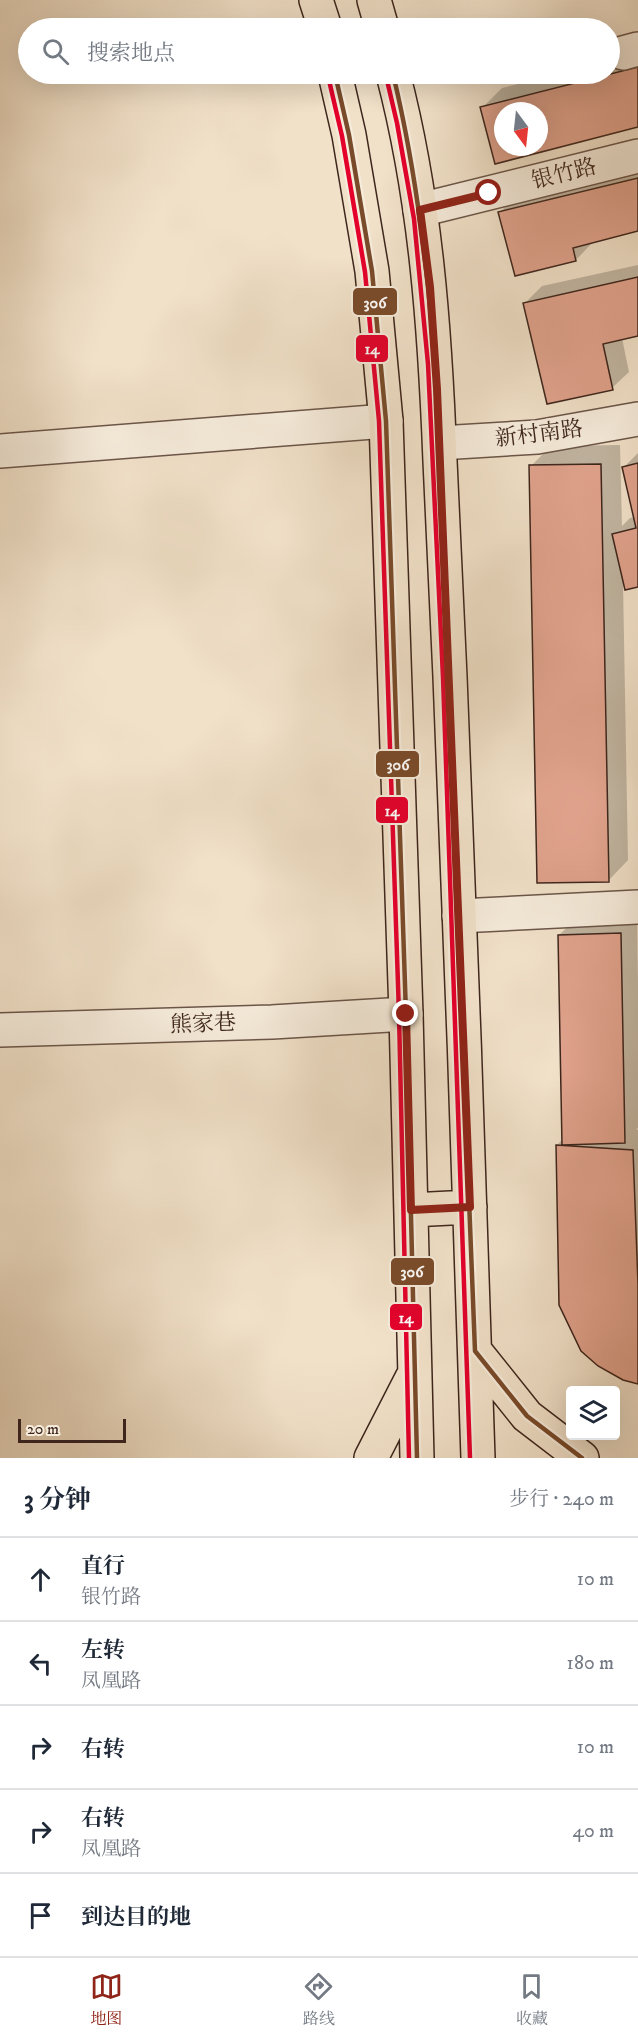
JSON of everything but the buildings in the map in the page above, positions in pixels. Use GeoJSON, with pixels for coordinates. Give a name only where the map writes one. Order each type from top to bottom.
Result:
{"type":"FeatureCollection","features":[{"type":"Feature","properties":{"kind":"main road"},"geometry":{"type":"LineString","coordinates":[[316,0],[322,18]]}},
{"type":"Feature","properties":{"kind":"main road"},"geometry":{"type":"LineString","coordinates":[[374,0],[379,18]]}},
{"type":"Feature","properties":{"kind":"main road"},"geometry":{"type":"LineString","coordinates":[[337,84],[349,135],[372,270],[386,421],[406,1014],[417,1458]]}},
{"type":"Feature","properties":{"kind":"main road"},"geometry":{"type":"LineString","coordinates":[[396,84],[420,210],[430,287],[440,443],[478,1458]]}},
{"type":"Feature","properties":{"kind":"main road"},"geometry":{"type":"LineString","coordinates":[[411,1210],[470,1207]]}},
{"type":"Feature","properties":{"kind":"main road"},"geometry":{"type":"LineString","coordinates":[[475,1351],[527,1416],[582,1458]]}},
{"type":"Feature","properties":{"kind":"main road"},"geometry":{"type":"LineString","coordinates":[[371,1458],[415,1374]]}},
{"type":"Feature","properties":{"kind":"street","name":"银竹路"},"geometry":{"type":"LineString","coordinates":[[420,210],[638,156]]}},
{"type":"Feature","properties":{"kind":"street","name":"新村南路"},"geometry":{"type":"LineString","coordinates":[[440,443],[537,437],[638,419]]}},
{"type":"Feature","properties":{"kind":"street"},"geometry":{"type":"LineString","coordinates":[[0,451],[386,421]]}},
{"type":"Feature","properties":{"kind":"street"},"geometry":{"type":"LineString","coordinates":[[459,916],[637,905]]}},
{"type":"Feature","properties":{"kind":"street","name":"熊家巷"},"geometry":{"type":"LineString","coordinates":[[0,1030],[272,1022],[406,1014]]}},
{"type":"Feature","properties":{"kind":"transit line","name":"14"},"geometry":{"type":"LineString","coordinates":[[330,84],[342,136],[365,272],[379,421],[399,1014],[409,1458]]}},
{"type":"Feature","properties":{"kind":"transit line","name":"306"},"geometry":{"type":"LineString","coordinates":[[337,84],[349,135],[372,271],[386,421],[406,1014],[417,1458]]}},
{"type":"Feature","properties":{"kind":"transit line","name":"14"},"geometry":{"type":"LineString","coordinates":[[388,84],[414,219],[428,364],[443,677],[470,1458]]}},
{"type":"Feature","properties":{"kind":"transit line","name":"306"},"geometry":{"type":"LineString","coordinates":[[395,84],[416,191],[437,389],[475,1351],[527,1416],[582,1458]]}},
{"type":"Feature","properties":{"kind":"route"},"geometry":{"type":"LineString","coordinates":[[406,1014],[411,1210],[470,1207],[437,389],[430,287],[420,210],[489,193]]}}]}
